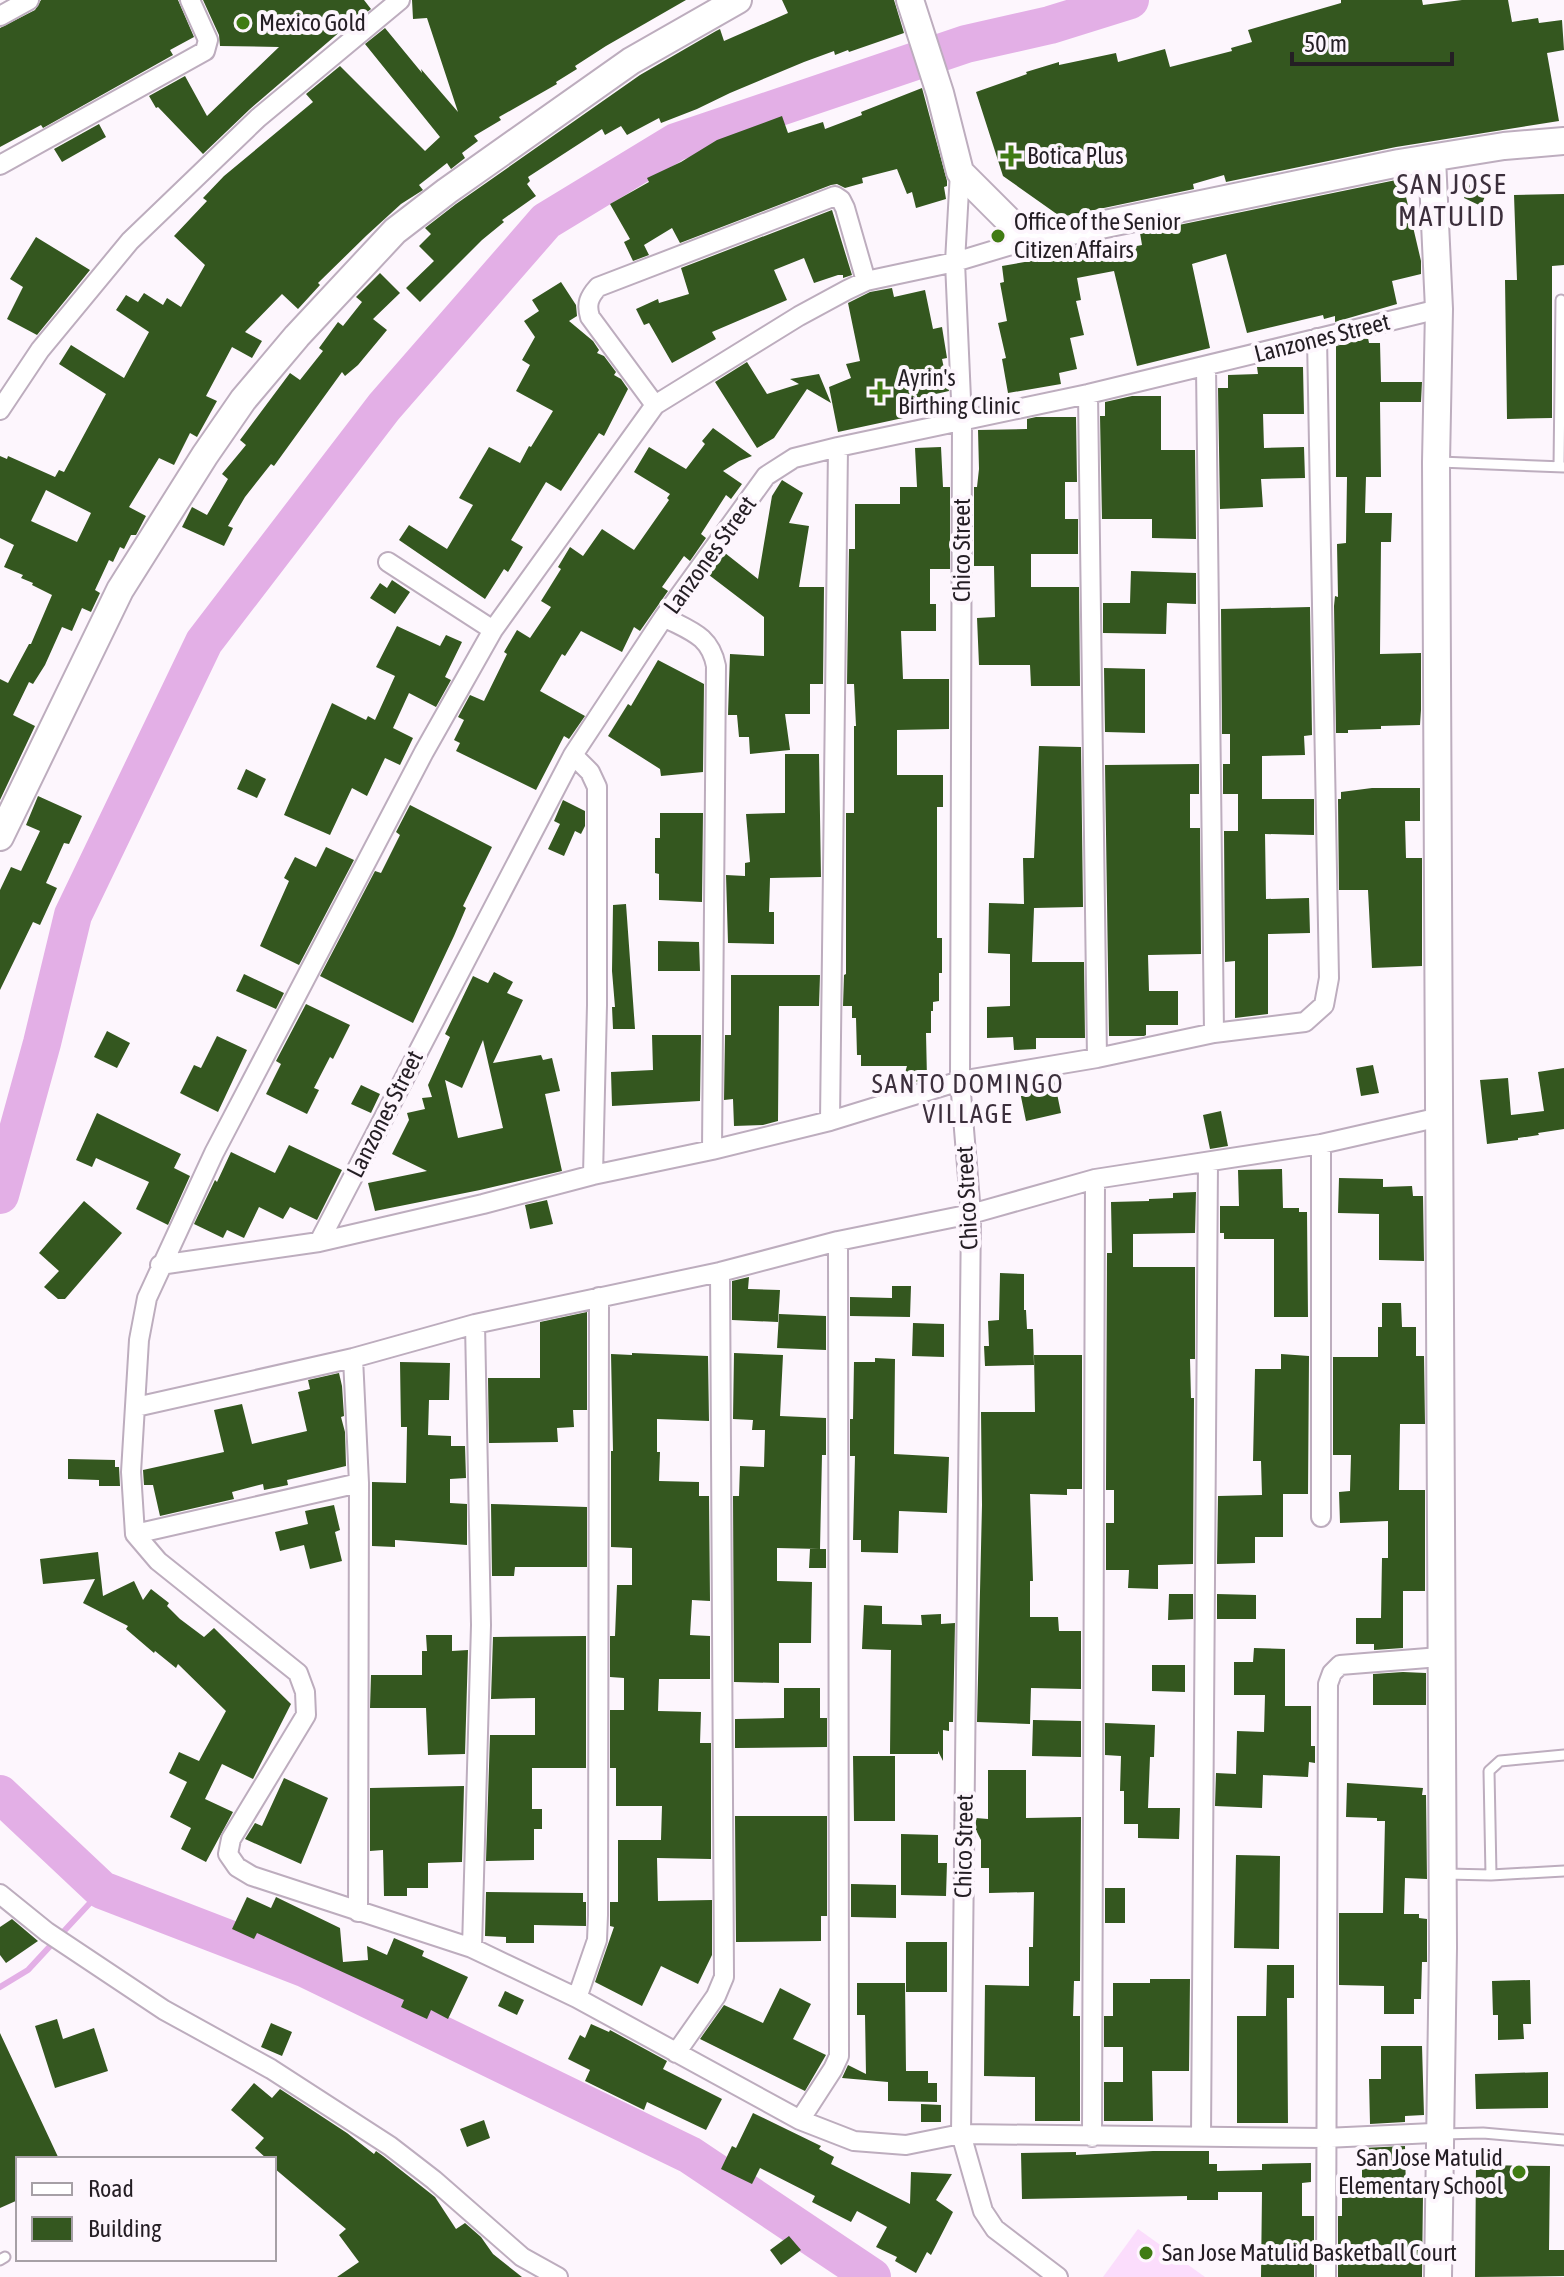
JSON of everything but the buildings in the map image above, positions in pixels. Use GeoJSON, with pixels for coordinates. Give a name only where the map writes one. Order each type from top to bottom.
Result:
{"type":"FeatureCollection","features":[{"type":"Feature","properties":{"kind":"street"},"geometry":{"type":"LineString","coordinates":[[0,16],[29,0]]}},
{"type":"Feature","properties":{"kind":"street"},"geometry":{"type":"LineString","coordinates":[[0,165],[205,51],[208,40],[190,0]]}},
{"type":"Feature","properties":{"kind":"street"},"geometry":{"type":"LineString","coordinates":[[0,410],[40,350],[130,241],[258,118],[400,0]]}},
{"type":"Feature","properties":{"kind":"street"},"geometry":{"type":"LineString","coordinates":[[0,837],[120,590],[243,400],[297,336],[395,231],[447,191],[631,61],[738,0]]}},
{"type":"Feature","properties":{"kind":"street"},"geometry":{"type":"LineString","coordinates":[[911,4],[940,93],[960,172],[1028,240]]}},
{"type":"Feature","properties":{"kind":"street"},"geometry":{"type":"LineString","coordinates":[[1442,2134],[1325,2138],[961,2134],[906,2145],[854,2141],[800,2120],[577,1998],[472,1948],[252,1876],[237,1867],[228,1854],[231,1839],[306,1715],[305,1692],[298,1673],[158,1561],[135,1534],[131,1472],[139,1340],[147,1298],[160,1265],[221,1140],[424,752],[493,630],[655,405],[799,316],[866,281],[955,262],[1028,240],[1432,158],[1504,146],[1564,141]]}},
{"type":"Feature","properties":{"kind":"street"},"geometry":{"type":"LineString","coordinates":[[1432,158],[1439,309],[1436,462],[1443,1873],[1438,2277]]}},
{"type":"Feature","properties":{"kind":"street","name":"Chico Street"},"geometry":{"type":"LineString","coordinates":[[960,172],[955,262],[962,422],[960,1081],[971,1214],[961,2134],[983,2211],[995,2229],[1058,2277]]}},
{"type":"Feature","properties":{"kind":"street"},"geometry":{"type":"LineString","coordinates":[[655,405],[590,317],[587,308],[590,295],[598,287],[835,196],[845,208],[866,281]]}},
{"type":"Feature","properties":{"kind":"street","name":"Lanzones Street"},"geometry":{"type":"LineString","coordinates":[[319,1242],[573,755],[664,617],[766,476],[794,458],[838,447],[1206,367],[1439,309]]}},
{"type":"Feature","properties":{"kind":"street"},"geometry":{"type":"LineString","coordinates":[[160,1265],[319,1242],[830,1121],[960,1081],[1097,1058],[1214,1033],[1305,1022],[1324,1005],[1329,978],[1317,338]]}},
{"type":"Feature","properties":{"kind":"street"},"geometry":{"type":"LineString","coordinates":[[1206,367],[1214,1033]]}},
{"type":"Feature","properties":{"kind":"street"},"geometry":{"type":"LineString","coordinates":[[1088,394],[1097,1058]]}},
{"type":"Feature","properties":{"kind":"street"},"geometry":{"type":"LineString","coordinates":[[830,1121],[838,447]]}},
{"type":"Feature","properties":{"kind":"street"},"geometry":{"type":"LineString","coordinates":[[388,562],[493,630]]}},
{"type":"Feature","properties":{"kind":"street"},"geometry":{"type":"LineString","coordinates":[[664,617],[705,639],[713,649],[716,666],[712,1150]]}},
{"type":"Feature","properties":{"kind":"street"},"geometry":{"type":"LineString","coordinates":[[573,755],[590,772],[597,787],[593,1175]]}},
{"type":"Feature","properties":{"kind":"street"},"geometry":{"type":"LineString","coordinates":[[136,1407],[353,1358],[475,1324],[720,1272],[838,1241],[971,1214],[1095,1179],[1321,1144],[1440,1117]]}},
{"type":"Feature","properties":{"kind":"street"},"geometry":{"type":"LineString","coordinates":[[1321,1144],[1321,1517]]}},
{"type":"Feature","properties":{"kind":"street"},"geometry":{"type":"LineString","coordinates":[[1201,2136],[1208,1162]]}},
{"type":"Feature","properties":{"kind":"street"},"geometry":{"type":"LineString","coordinates":[[1092,2137],[1095,1179]]}},
{"type":"Feature","properties":{"kind":"street"},"geometry":{"type":"LineString","coordinates":[[800,2120],[839,2056],[838,1241]]}},
{"type":"Feature","properties":{"kind":"street"},"geometry":{"type":"LineString","coordinates":[[676,2053],[716,1996],[724,1977],[720,1272]]}},
{"type":"Feature","properties":{"kind":"street"},"geometry":{"type":"LineString","coordinates":[[577,1998],[597,1940],[598,1915],[599,1297]]}},
{"type":"Feature","properties":{"kind":"street"},"geometry":{"type":"LineString","coordinates":[[472,1948],[481,1625],[475,1324]]}},
{"type":"Feature","properties":{"kind":"street"},"geometry":{"type":"LineString","coordinates":[[353,1358],[359,1483],[358,1912]]}},
{"type":"Feature","properties":{"kind":"street"},"geometry":{"type":"LineString","coordinates":[[135,1534],[359,1483]]}},
{"type":"Feature","properties":{"kind":"street"},"geometry":{"type":"LineString","coordinates":[[1326,2277],[1328,1684],[1332,1673],[1340,1665],[1440,1657]]}},
{"type":"Feature","properties":{"kind":"street"},"geometry":{"type":"LineString","coordinates":[[0,1894],[47,1932],[164,2010],[271,2069],[390,2146],[522,2257],[558,2277]]}},
{"type":"Feature","properties":{"kind":"lane"},"geometry":{"type":"LineString","coordinates":[[1436,462],[1562,467],[1561,300]]}},
{"type":"Feature","properties":{"kind":"lane"},"geometry":{"type":"LineString","coordinates":[[1491,1875],[1489,1771],[1500,1761],[1564,1755]]}},
{"type":"Feature","properties":{"kind":"lane"},"geometry":{"type":"LineString","coordinates":[[1443,1873],[1491,1875],[1564,1871]]}},
{"type":"Feature","properties":{"kind":"lane"},"geometry":{"type":"LineString","coordinates":[[1442,2134],[1483,2133],[1564,2140]]}},
{"type":"Feature","properties":{"kind":"shaded area","name":"San Jose Matulid Basketball Court"},"geometry":{"type":"Polygon","coordinates":[[[1138,2229],[1205,2277],[1103,2277],[1138,2229]]]}},
{"type":"Feature","properties":{"kind":"waterway"},"geometry":{"type":"LineString","coordinates":[[0,1195],[73,915],[204,642],[384,407],[546,221],[676,142],[966,44],[1050,25],[1130,0]]}},
{"type":"Feature","properties":{"kind":"waterway"},"geometry":{"type":"LineString","coordinates":[[0,1794],[102,1890],[304,1968],[690,2155],[872,2277]]}},
{"type":"Feature","properties":{"kind":"waterway"},"geometry":{"type":"LineString","coordinates":[[0,1987],[28,1970],[102,1890]]}},
{"type":"Feature","properties":{"kind":"place","name":"Mexico Gold"},"geometry":{"type":"Point","coordinates":[243,23]}},
{"type":"Feature","properties":{"kind":"place","name":"Botica Plus"},"geometry":{"type":"Point","coordinates":[1011,156]}},
{"type":"Feature","properties":{"kind":"place","name":"Office of the Senior Citizen Affairs"},"geometry":{"type":"Point","coordinates":[998,236]}},
{"type":"Feature","properties":{"kind":"place","name":"Ayrin's Birthing Clinic"},"geometry":{"type":"Point","coordinates":[880,392]}},
{"type":"Feature","properties":{"kind":"place","name":"San Jose Matulid Elementary School"},"geometry":{"type":"Point","coordinates":[1519,2172]}},
{"type":"Feature","properties":{"kind":"place","name":"San Jose Matulid Basketball Court"},"geometry":{"type":"Point","coordinates":[1146,2253]}},
{"type":"Feature","properties":{"kind":"district","name":"SAN JOSE MATULID"},"geometry":{"type":"Point","coordinates":[1452,200]}},
{"type":"Feature","properties":{"kind":"district","name":"SANTO DOMINGO VILLAGE"},"geometry":{"type":"Point","coordinates":[968,1099]}}]}
